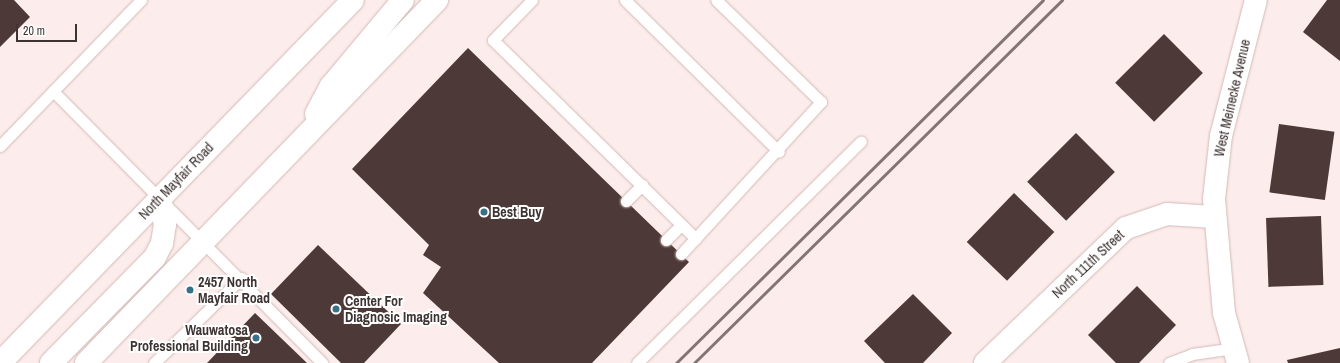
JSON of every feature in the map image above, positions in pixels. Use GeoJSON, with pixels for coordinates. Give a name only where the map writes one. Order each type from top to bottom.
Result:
{"type":"FeatureCollection","features":[{"type":"Feature","properties":{"kind":"main road","name":"North Mayfair Road"},"geometry":{"type":"LineString","coordinates":[[0,363],[352,0]]}},
{"type":"Feature","properties":{"kind":"main road"},"geometry":{"type":"LineString","coordinates":[[304,138],[331,86],[403,0]]}},
{"type":"Feature","properties":{"kind":"main road"},"geometry":{"type":"LineString","coordinates":[[86,363],[437,0]]}},
{"type":"Feature","properties":{"kind":"main road","name":"West Meinecke Avenue"},"geometry":{"type":"LineString","coordinates":[[1236,355],[1224,313],[1214,217],[1220,136],[1256,0]]}},
{"type":"Feature","properties":{"kind":"main road"},"geometry":{"type":"LineString","coordinates":[[51,363],[155,257],[162,243],[164,225],[160,197]]}},
{"type":"Feature","properties":{"kind":"main road","name":"North 111th Street"},"geometry":{"type":"LineString","coordinates":[[985,363],[1126,228],[1167,214],[1214,217]]}},
{"type":"Feature","properties":{"kind":"lane"},"geometry":{"type":"LineString","coordinates":[[0,146],[141,0]]}},
{"type":"Feature","properties":{"kind":"lane"},"geometry":{"type":"LineString","coordinates":[[532,0],[493,40],[696,239]]}},
{"type":"Feature","properties":{"kind":"lane"},"geometry":{"type":"LineString","coordinates":[[625,0],[779,152]]}},
{"type":"Feature","properties":{"kind":"lane"},"geometry":{"type":"LineString","coordinates":[[681,254],[779,152],[821,102],[716,0]]}},
{"type":"Feature","properties":{"kind":"lane"},"geometry":{"type":"LineString","coordinates":[[53,91],[204,240],[322,363]]}},
{"type":"Feature","properties":{"kind":"lane"},"geometry":{"type":"LineString","coordinates":[[638,363],[861,142]]}},
{"type":"Feature","properties":{"kind":"lane"},"geometry":{"type":"LineString","coordinates":[[626,201],[642,185]]}},
{"type":"Feature","properties":{"kind":"lane"},"geometry":{"type":"LineString","coordinates":[[666,240],[681,225]]}},
{"type":"Feature","properties":{"kind":"lane"},"geometry":{"type":"LineString","coordinates":[[154,363],[241,278]]}},
{"type":"Feature","properties":{"kind":"lane"},"geometry":{"type":"LineString","coordinates":[[1169,363],[1192,354],[1236,355]]}},
{"type":"Feature","properties":{"kind":"building"},"geometry":{"type":"Polygon","coordinates":[[[0,0],[14,0],[30,17],[0,47],[0,0]]]}},
{"type":"Feature","properties":{"kind":"building"},"geometry":{"type":"Polygon","coordinates":[[[1327,0],[1340,0],[1340,61],[1303,32],[1327,0]]]}},
{"type":"Feature","properties":{"kind":"building"},"geometry":{"type":"Polygon","coordinates":[[[1164,34],[1203,73],[1154,122],[1115,83],[1164,34]]]}},
{"type":"Feature","properties":{"kind":"building","name":"Best Buy"},"geometry":{"type":"Polygon","coordinates":[[[468,48],[689,262],[592,363],[499,363],[423,293],[441,267],[423,255],[429,245],[352,169],[468,48]]]}},
{"type":"Feature","properties":{"kind":"building"},"geometry":{"type":"Polygon","coordinates":[[[1279,124],[1334,132],[1325,200],[1269,192],[1279,124]]]}},
{"type":"Feature","properties":{"kind":"building"},"geometry":{"type":"Polygon","coordinates":[[[1076,133],[1115,172],[1066,221],[1027,182],[1076,133]]]}},
{"type":"Feature","properties":{"kind":"building"},"geometry":{"type":"Polygon","coordinates":[[[1014,193],[1054,232],[1007,281],[967,242],[1014,193]]]}},
{"type":"Feature","properties":{"kind":"building"},"geometry":{"type":"Polygon","coordinates":[[[1321,216],[1323,285],[1268,287],[1266,218],[1321,216]]]}},
{"type":"Feature","properties":{"kind":"building","name":"Center For Diagnosic Imaging"},"geometry":{"type":"Polygon","coordinates":[[[318,245],[401,324],[364,363],[341,363],[271,294],[318,245]]]}},
{"type":"Feature","properties":{"kind":"building"},"geometry":{"type":"Polygon","coordinates":[[[1137,286],[1176,325],[1139,363],[1116,363],[1088,335],[1137,286]]]}},
{"type":"Feature","properties":{"kind":"building"},"geometry":{"type":"Polygon","coordinates":[[[913,294],[952,333],[923,363],[885,363],[864,341],[913,294]]]}},
{"type":"Feature","properties":{"kind":"building","name":"Wauwatosa Professional Building"},"geometry":{"type":"Polygon","coordinates":[[[255,313],[307,363],[207,363],[255,313]]]}},
{"type":"Feature","properties":{"kind":"building"},"geometry":{"type":"Polygon","coordinates":[[[1340,348],[1340,363],[1288,363],[1287,360],[1340,348]]]}},
{"type":"Feature","properties":{"kind":"railway"},"geometry":{"type":"LineString","coordinates":[[676,363],[1043,0]]}},
{"type":"Feature","properties":{"kind":"railway"},"geometry":{"type":"LineString","coordinates":[[694,363],[1062,0]]}},
{"type":"Feature","properties":{"kind":"place","name":"Best Buy"},"geometry":{"type":"Point","coordinates":[484,212]}},
{"type":"Feature","properties":{"kind":"place","name":"2457 North Mayfair Road"},"geometry":{"type":"Point","coordinates":[190,290]}},
{"type":"Feature","properties":{"kind":"place","name":"Center For Diagnosic Imaging"},"geometry":{"type":"Point","coordinates":[336,309]}},
{"type":"Feature","properties":{"kind":"place","name":"Wauwatosa Professional Building"},"geometry":{"type":"Point","coordinates":[256,338]}}]}
